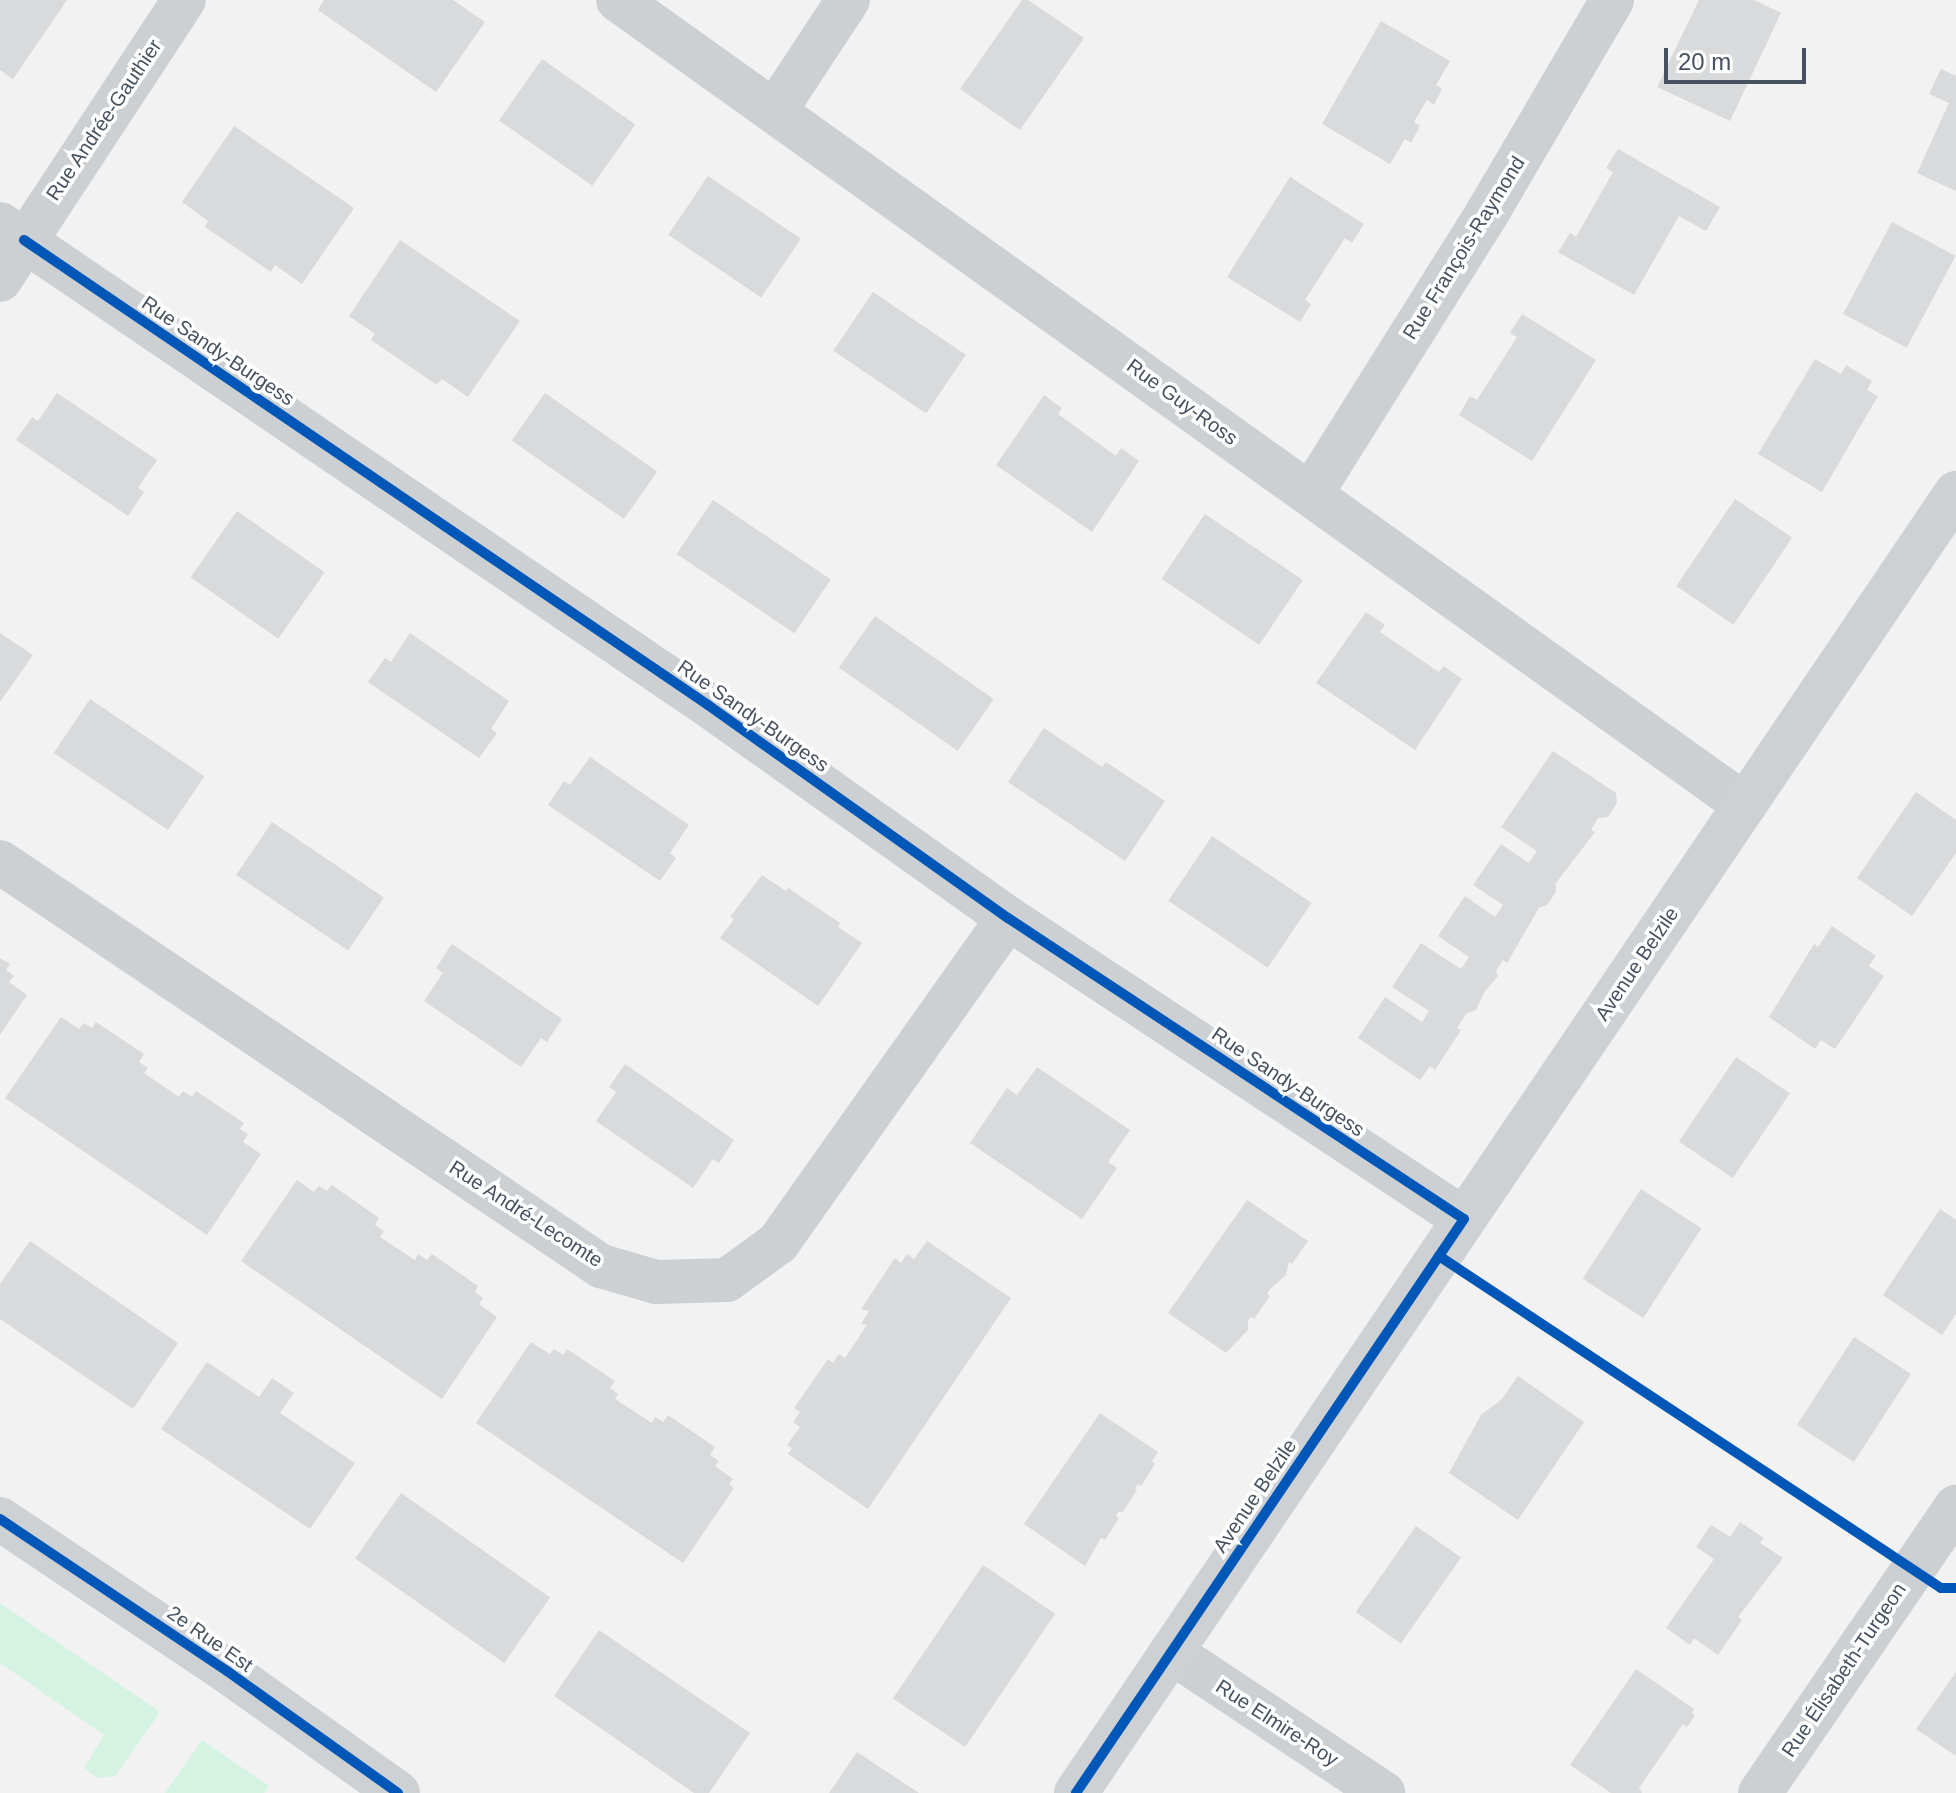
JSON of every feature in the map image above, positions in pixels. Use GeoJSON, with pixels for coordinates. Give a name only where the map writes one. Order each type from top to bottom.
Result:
{"type":"FeatureCollection","features":[{"type":"Feature","properties":{"kind":"street","name":"Rue Andrée-Gauthier"},"geometry":{"type":"LineString","coordinates":[[12,232],[184,0]]}},
{"type":"Feature","properties":{"kind":"street","name":"Rue Guy-Ross"},"geometry":{"type":"LineString","coordinates":[[618,0],[1745,805]]}},
{"type":"Feature","properties":{"kind":"street"},"geometry":{"type":"LineString","coordinates":[[775,111],[848,0]]}},
{"type":"Feature","properties":{"kind":"street","name":"Rue François-Raymond"},"geometry":{"type":"LineString","coordinates":[[1311,494],[1489,210],[1612,0]]}},
{"type":"Feature","properties":{"kind":"street"},"geometry":{"type":"LineString","coordinates":[[0,280],[12,232]]}},
{"type":"Feature","properties":{"kind":"street","name":"Rue Sandy-Burgess"},"geometry":{"type":"LineString","coordinates":[[12,232],[708,705],[1008,918],[1464,1219]]}},
{"type":"Feature","properties":{"kind":"street","name":"Avenue Belzile"},"geometry":{"type":"LineString","coordinates":[[1076,1793],[1956,493]]}},
{"type":"Feature","properties":{"kind":"street","name":"Rue André-Lecomte"},"geometry":{"type":"LineString","coordinates":[[0,862],[601,1266],[656,1282],[727,1280],[778,1243],[1008,918]]}},
{"type":"Feature","properties":{"kind":"street","name":"Rue Élisabeth-Turgeon"},"geometry":{"type":"LineString","coordinates":[[1760,1793],[1953,1517]]}},
{"type":"Feature","properties":{"kind":"street","name":"2e Rue Est"},"geometry":{"type":"LineString","coordinates":[[0,1519],[227,1671],[398,1793]]}},
{"type":"Feature","properties":{"kind":"street","name":"Rue Elmire-Roy"},"geometry":{"type":"LineString","coordinates":[[1171,1652],[1383,1793]]}},
{"type":"Feature","properties":{"kind":"green space"},"geometry":{"type":"Polygon","coordinates":[[[0,1603],[160,1712],[115,1776],[98,1778],[84,1768],[104,1735],[0,1663],[0,1603]]]}},
{"type":"Feature","properties":{"kind":"green space"},"geometry":{"type":"Polygon","coordinates":[[[202,1740],[269,1786],[264,1793],[165,1793],[202,1740]]]}},
{"type":"Feature","properties":{"kind":"building"},"geometry":{"type":"Polygon","coordinates":[[[0,0],[67,0],[13,79],[0,70],[0,0]]]}},
{"type":"Feature","properties":{"kind":"building"},"geometry":{"type":"Polygon","coordinates":[[[324,0],[453,0],[485,22],[436,92],[318,10],[324,0]]]}},
{"type":"Feature","properties":{"kind":"building"},"geometry":{"type":"Polygon","coordinates":[[[1022,0],[1028,0],[1084,38],[1020,130],[960,89],[1022,0]]]}},
{"type":"Feature","properties":{"kind":"building"},"geometry":{"type":"Polygon","coordinates":[[[1699,0],[1754,0],[1781,13],[1730,121],[1657,87],[1699,0]]]}},
{"type":"Feature","properties":{"kind":"building"},"geometry":{"type":"Polygon","coordinates":[[[1381,21],[1450,61],[1436,85],[1442,89],[1434,105],[1427,100],[1414,122],[1420,126],[1411,143],[1405,139],[1390,164],[1322,124],[1381,21]]]}},
{"type":"Feature","properties":{"kind":"building"},"geometry":{"type":"Polygon","coordinates":[[[542,59],[635,124],[592,186],[499,120],[542,59]]]}},
{"type":"Feature","properties":{"kind":"building"},"geometry":{"type":"Polygon","coordinates":[[[1941,69],[1956,76],[1956,191],[1917,173],[1949,103],[1929,94],[1941,69]]]}},
{"type":"Feature","properties":{"kind":"building"},"geometry":{"type":"Polygon","coordinates":[[[234,126],[354,208],[302,284],[275,265],[271,272],[205,227],[208,221],[182,202],[234,126]]]}},
{"type":"Feature","properties":{"kind":"building"},"geometry":{"type":"Polygon","coordinates":[[[1618,149],[1720,207],[1706,231],[1679,216],[1634,295],[1558,252],[1570,233],[1576,237],[1613,172],[1606,168],[1618,149]]]}},
{"type":"Feature","properties":{"kind":"building"},"geometry":{"type":"Polygon","coordinates":[[[708,176],[801,239],[761,297],[668,235],[708,176]]]}},
{"type":"Feature","properties":{"kind":"building"},"geometry":{"type":"Polygon","coordinates":[[[1290,177],[1364,224],[1352,243],[1345,238],[1305,300],[1311,304],[1300,322],[1227,277],[1290,177]]]}},
{"type":"Feature","properties":{"kind":"building"},"geometry":{"type":"Polygon","coordinates":[[[1892,222],[1956,256],[1907,348],[1843,314],[1892,222]]]}},
{"type":"Feature","properties":{"kind":"building"},"geometry":{"type":"Polygon","coordinates":[[[400,240],[520,321],[468,397],[442,379],[437,385],[371,340],[375,334],[349,316],[400,240]]]}},
{"type":"Feature","properties":{"kind":"building"},"geometry":{"type":"Polygon","coordinates":[[[873,292],[966,355],[926,413],[833,351],[873,292]]]}},
{"type":"Feature","properties":{"kind":"building"},"geometry":{"type":"Polygon","coordinates":[[[1522,314],[1596,360],[1532,461],[1459,415],[1470,396],[1477,400],[1517,337],[1510,333],[1522,314]]]}},
{"type":"Feature","properties":{"kind":"building"},"geometry":{"type":"Polygon","coordinates":[[[1815,359],[1841,374],[1846,365],[1872,381],[1867,390],[1878,396],[1822,492],[1758,454],[1815,359]]]}},
{"type":"Feature","properties":{"kind":"building"},"geometry":{"type":"Polygon","coordinates":[[[57,393],[157,460],[138,488],[144,492],[128,516],[16,440],[32,417],[38,421],[57,393]]]}},
{"type":"Feature","properties":{"kind":"building"},"geometry":{"type":"Polygon","coordinates":[[[545,393],[657,472],[624,519],[512,441],[545,393]]]}},
{"type":"Feature","properties":{"kind":"building"},"geometry":{"type":"Polygon","coordinates":[[[1044,395],[1062,408],[1058,414],[1116,456],[1121,448],[1139,461],[1092,532],[996,465],[1044,395]]]}},
{"type":"Feature","properties":{"kind":"building"},"geometry":{"type":"Polygon","coordinates":[[[1735,499],[1792,538],[1733,625],[1676,586],[1735,499]]]}},
{"type":"Feature","properties":{"kind":"building"},"geometry":{"type":"Polygon","coordinates":[[[713,500],[831,579],[794,633],[677,554],[713,500]]]}},
{"type":"Feature","properties":{"kind":"building"},"geometry":{"type":"Polygon","coordinates":[[[237,511],[325,572],[278,639],[191,577],[237,511]]]}},
{"type":"Feature","properties":{"kind":"building"},"geometry":{"type":"Polygon","coordinates":[[[1205,514],[1303,580],[1259,645],[1161,579],[1205,514]]]}},
{"type":"Feature","properties":{"kind":"building"},"geometry":{"type":"Polygon","coordinates":[[[1366,612],[1385,625],[1380,632],[1439,672],[1444,666],[1462,679],[1415,750],[1316,683],[1366,612]]]}},
{"type":"Feature","properties":{"kind":"building"},"geometry":{"type":"Polygon","coordinates":[[[875,616],[994,699],[958,751],[839,668],[875,616]]]}},
{"type":"Feature","properties":{"kind":"building"},"geometry":{"type":"Polygon","coordinates":[[[0,633],[33,655],[0,702],[0,633]]]}},
{"type":"Feature","properties":{"kind":"building"},"geometry":{"type":"Polygon","coordinates":[[[410,633],[509,701],[491,729],[497,733],[479,758],[368,682],[385,658],[391,662],[410,633]]]}},
{"type":"Feature","properties":{"kind":"building"},"geometry":{"type":"Polygon","coordinates":[[[90,699],[204,776],[168,830],[54,753],[90,699]]]}},
{"type":"Feature","properties":{"kind":"building"},"geometry":{"type":"Polygon","coordinates":[[[1044,728],[1102,767],[1106,762],[1165,801],[1125,861],[1008,782],[1044,728]]]}},
{"type":"Feature","properties":{"kind":"building"},"geometry":{"type":"Polygon","coordinates":[[[1553,751],[1616,793],[1617,803],[1608,817],[1598,818],[1591,830],[1595,832],[1556,883],[1556,892],[1547,905],[1539,908],[1507,963],[1503,960],[1496,971],[1498,976],[1485,991],[1476,1010],[1467,1013],[1457,1028],[1461,1030],[1435,1070],[1430,1066],[1420,1080],[1358,1038],[1385,997],[1422,1022],[1429,1011],[1392,987],[1421,943],[1461,969],[1469,957],[1438,936],[1465,896],[1495,917],[1503,905],[1473,885],[1501,844],[1529,863],[1537,851],[1501,827],[1553,751]]]}},
{"type":"Feature","properties":{"kind":"building"},"geometry":{"type":"Polygon","coordinates":[[[590,757],[689,825],[670,853],[676,858],[660,881],[548,805],[564,781],[570,785],[590,757]]]}},
{"type":"Feature","properties":{"kind":"building"},"geometry":{"type":"Polygon","coordinates":[[[1916,792],[1956,820],[1956,853],[1912,916],[1857,878],[1916,792]]]}},
{"type":"Feature","properties":{"kind":"building"},"geometry":{"type":"Polygon","coordinates":[[[272,822],[384,897],[348,951],[236,875],[272,822]]]}},
{"type":"Feature","properties":{"kind":"building"},"geometry":{"type":"Polygon","coordinates":[[[1212,836],[1311,903],[1268,968],[1168,901],[1212,836]]]}},
{"type":"Feature","properties":{"kind":"building"},"geometry":{"type":"Polygon","coordinates":[[[762,875],[786,891],[788,888],[840,923],[838,927],[862,943],[818,1006],[720,938],[734,919],[730,917],[762,875]]]}},
{"type":"Feature","properties":{"kind":"building"},"geometry":{"type":"Polygon","coordinates":[[[1832,926],[1876,956],[1869,966],[1884,976],[1835,1049],[1821,1040],[1815,1049],[1769,1017],[1814,944],[1818,947],[1832,926]]]}},
{"type":"Feature","properties":{"kind":"building"},"geometry":{"type":"Polygon","coordinates":[[[452,944],[562,1019],[547,1042],[541,1038],[521,1067],[424,1001],[443,973],[436,968],[452,944]]]}},
{"type":"Feature","properties":{"kind":"building"},"geometry":{"type":"Polygon","coordinates":[[[0,958],[10,964],[6,970],[14,976],[9,982],[27,995],[0,1035],[0,958]]]}},
{"type":"Feature","properties":{"kind":"building"},"geometry":{"type":"Polygon","coordinates":[[[61,1017],[79,1029],[84,1023],[92,1028],[96,1022],[144,1054],[139,1062],[148,1068],[144,1073],[179,1097],[183,1091],[192,1097],[196,1091],[244,1123],[240,1129],[248,1134],[243,1142],[261,1154],[207,1235],[5,1098],[61,1017]]]}},
{"type":"Feature","properties":{"kind":"building"},"geometry":{"type":"Polygon","coordinates":[[[1736,1057],[1790,1093],[1733,1178],[1679,1142],[1736,1057]]]}},
{"type":"Feature","properties":{"kind":"building"},"geometry":{"type":"Polygon","coordinates":[[[625,1064],[734,1140],[719,1163],[713,1159],[693,1188],[596,1121],[616,1092],[609,1087],[625,1064]]]}},
{"type":"Feature","properties":{"kind":"building"},"geometry":{"type":"Polygon","coordinates":[[[1037,1067],[1130,1130],[1108,1162],[1117,1168],[1082,1219],[970,1143],[1007,1088],[1017,1095],[1037,1067]]]}},
{"type":"Feature","properties":{"kind":"building"},"geometry":{"type":"Polygon","coordinates":[[[297,1180],[314,1192],[319,1186],[327,1191],[332,1185],[379,1218],[375,1225],[384,1231],[380,1237],[415,1260],[418,1254],[427,1260],[432,1254],[478,1286],[475,1292],[483,1298],[479,1304],[497,1317],[442,1399],[241,1261],[297,1180]]]}},
{"type":"Feature","properties":{"kind":"building"},"geometry":{"type":"Polygon","coordinates":[[[1641,1189],[1701,1228],[1643,1318],[1583,1279],[1641,1189]]]}},
{"type":"Feature","properties":{"kind":"building"},"geometry":{"type":"Polygon","coordinates":[[[1247,1200],[1308,1241],[1292,1264],[1289,1262],[1286,1275],[1270,1289],[1267,1294],[1270,1296],[1254,1319],[1251,1317],[1248,1321],[1248,1330],[1226,1353],[1168,1313],[1247,1200]]]}},
{"type":"Feature","properties":{"kind":"building"},"geometry":{"type":"Polygon","coordinates":[[[1940,1209],[1956,1220],[1956,1314],[1942,1335],[1883,1295],[1940,1209]]]}},
{"type":"Feature","properties":{"kind":"building"},"geometry":{"type":"Polygon","coordinates":[[[30,1241],[178,1343],[133,1409],[0,1319],[0,1284],[30,1241]]]}},
{"type":"Feature","properties":{"kind":"building"},"geometry":{"type":"Polygon","coordinates":[[[927,1241],[1011,1298],[868,1509],[788,1454],[792,1448],[787,1445],[800,1427],[793,1422],[800,1412],[794,1408],[828,1359],[833,1363],[839,1354],[845,1358],[867,1325],[861,1324],[869,1311],[861,1309],[895,1258],[901,1263],[907,1254],[914,1259],[927,1241]]]}},
{"type":"Feature","properties":{"kind":"building"},"geometry":{"type":"Polygon","coordinates":[[[1854,1337],[1911,1374],[1854,1462],[1797,1425],[1854,1337]]]}},
{"type":"Feature","properties":{"kind":"building"},"geometry":{"type":"Polygon","coordinates":[[[531,1342],[550,1354],[554,1349],[563,1355],[567,1349],[615,1381],[610,1388],[618,1394],[615,1399],[652,1423],[655,1417],[663,1422],[668,1415],[715,1447],[710,1455],[719,1461],[715,1466],[733,1479],[729,1484],[734,1488],[683,1563],[476,1423],[531,1342]]]}},
{"type":"Feature","properties":{"kind":"building"},"geometry":{"type":"Polygon","coordinates":[[[207,1362],[259,1397],[272,1378],[294,1393],[280,1413],[355,1463],[310,1529],[161,1429],[207,1362]]]}},
{"type":"Feature","properties":{"kind":"building"},"geometry":{"type":"Polygon","coordinates":[[[1518,1376],[1584,1422],[1518,1520],[1449,1473],[1481,1415],[1502,1399],[1518,1376]]]}},
{"type":"Feature","properties":{"kind":"building"},"geometry":{"type":"Polygon","coordinates":[[[1100,1413],[1158,1452],[1152,1461],[1155,1464],[1141,1486],[1138,1484],[1135,1488],[1137,1490],[1122,1513],[1119,1511],[1116,1516],[1119,1518],[1105,1540],[1101,1538],[1085,1566],[1024,1524],[1100,1413]]]}},
{"type":"Feature","properties":{"kind":"building"},"geometry":{"type":"Polygon","coordinates":[[[401,1493],[550,1597],[504,1663],[355,1559],[401,1493]]]}},
{"type":"Feature","properties":{"kind":"building"},"geometry":{"type":"Polygon","coordinates":[[[1740,1522],[1764,1538],[1760,1543],[1783,1558],[1738,1617],[1742,1620],[1718,1655],[1694,1638],[1690,1645],[1666,1628],[1714,1559],[1696,1547],[1711,1525],[1730,1537],[1740,1522]]]}},
{"type":"Feature","properties":{"kind":"building"},"geometry":{"type":"Polygon","coordinates":[[[1416,1526],[1461,1558],[1401,1644],[1356,1612],[1416,1526]]]}},
{"type":"Feature","properties":{"kind":"building"},"geometry":{"type":"Polygon","coordinates":[[[983,1565],[1055,1614],[965,1747],[893,1698],[983,1565]]]}},
{"type":"Feature","properties":{"kind":"building"},"geometry":{"type":"Polygon","coordinates":[[[599,1630],[750,1733],[709,1793],[694,1793],[554,1696],[599,1630]]]}},
{"type":"Feature","properties":{"kind":"building"},"geometry":{"type":"Polygon","coordinates":[[[1636,1669],[1694,1709],[1692,1713],[1695,1716],[1687,1727],[1683,1724],[1639,1788],[1642,1793],[1611,1793],[1570,1765],[1636,1669]]]}},
{"type":"Feature","properties":{"kind":"building"},"geometry":{"type":"Polygon","coordinates":[[[1956,1672],[1956,1756],[1916,1729],[1956,1672]]]}},
{"type":"Feature","properties":{"kind":"building"},"geometry":{"type":"Polygon","coordinates":[[[857,1752],[919,1793],[829,1793],[857,1752]]]}},
{"type":"Feature","properties":{"kind":"cycle path"},"geometry":{"type":"LineString","coordinates":[[24,240],[708,705],[1008,918],[1464,1219],[1076,1793]]}},
{"type":"Feature","properties":{"kind":"cycle path"},"geometry":{"type":"LineString","coordinates":[[1439,1256],[1941,1588],[1956,1588]]}},
{"type":"Feature","properties":{"kind":"cycle path"},"geometry":{"type":"LineString","coordinates":[[0,1519],[227,1671],[398,1793]]}}]}
